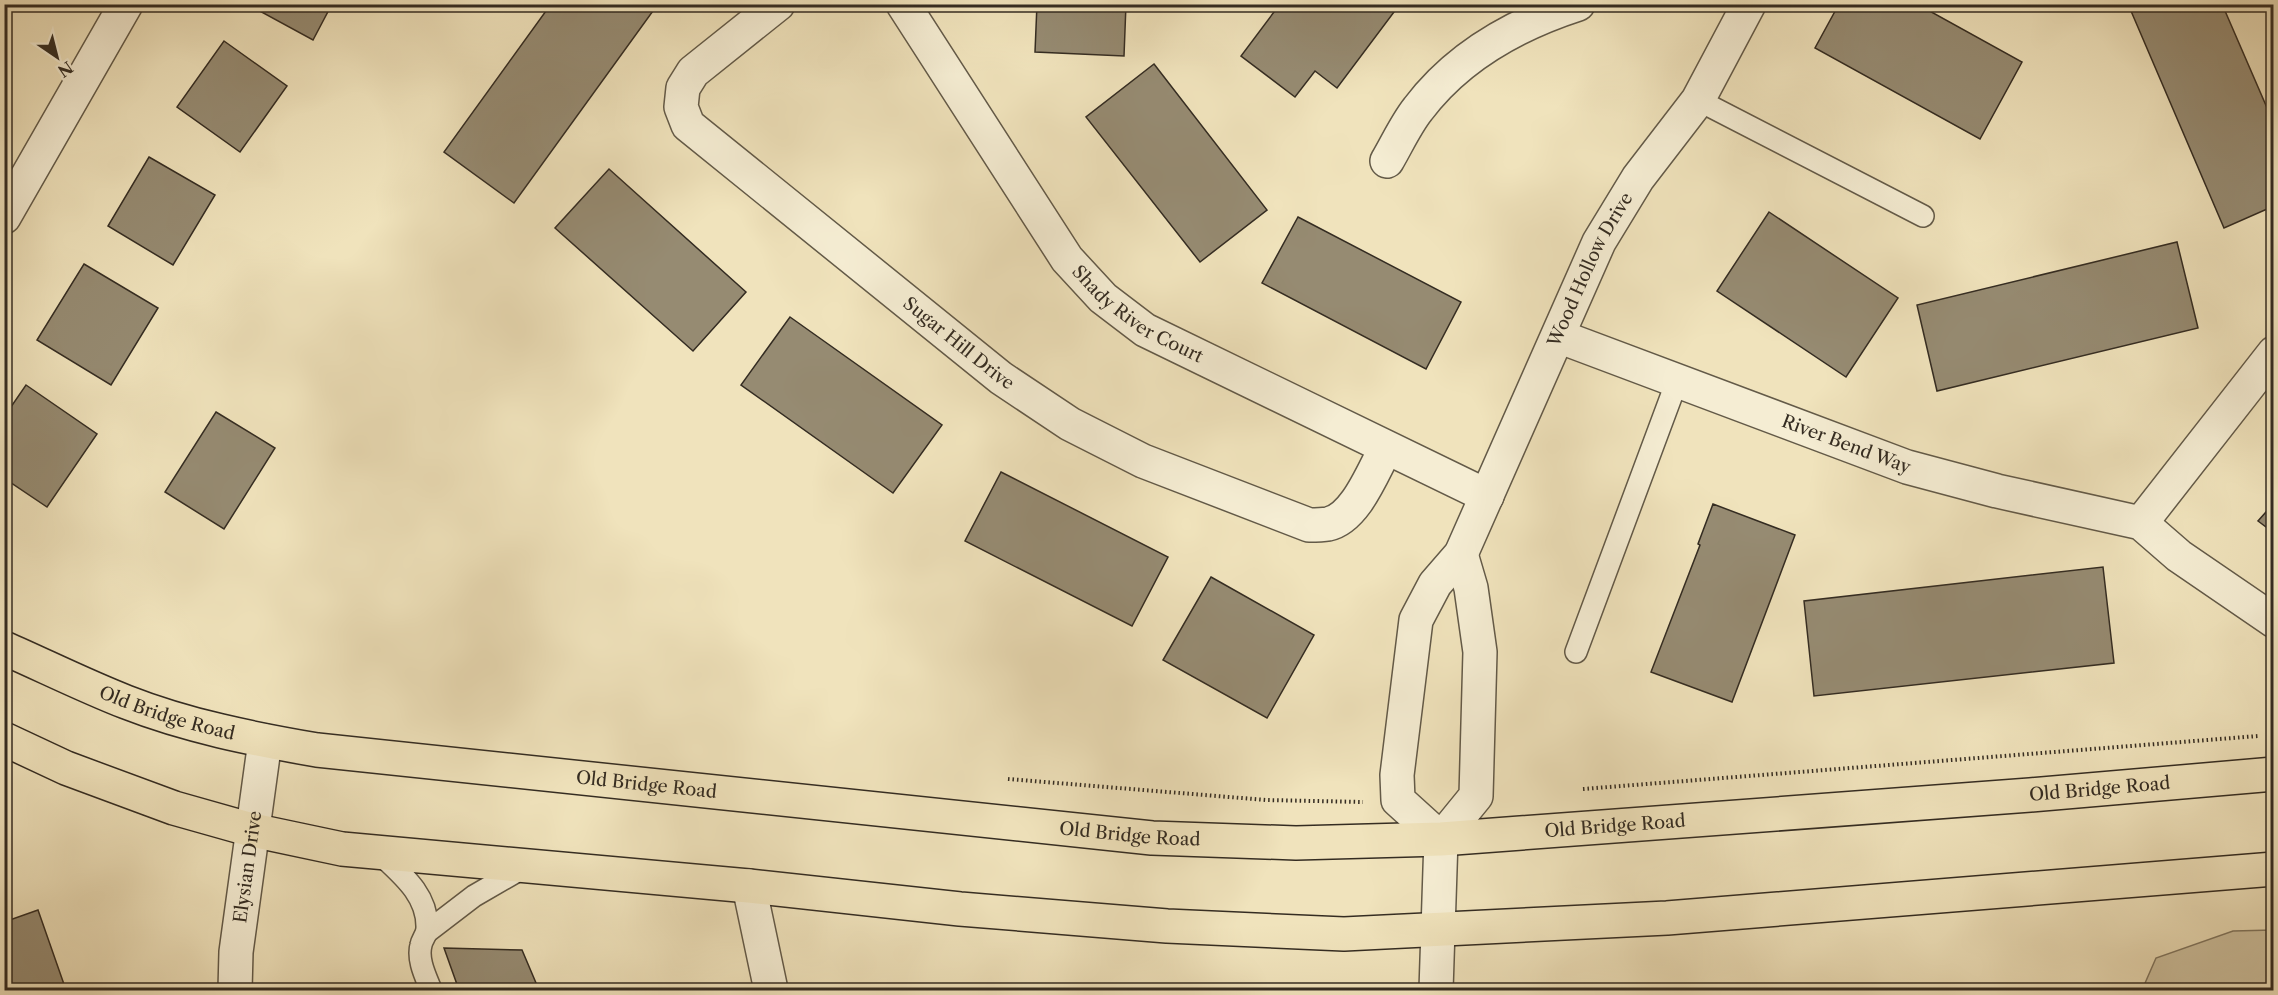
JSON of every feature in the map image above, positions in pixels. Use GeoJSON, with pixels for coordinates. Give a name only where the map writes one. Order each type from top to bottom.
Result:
{"type":"FeatureCollection","features":[{"type":"Feature","properties":{"kind":"main road","name":"Old Bridge Road"},"geometry":{"type":"LineString","coordinates":[[4,648],[126,702],[177,720],[265,741],[333,752],[1152,838],[1296,843],[1441,839],[2030,795],[2274,774]]}},
{"type":"Feature","properties":{"kind":"main road"},"geometry":{"type":"LineString","coordinates":[[4,739],[66,768],[174,808],[252,830],[342,849],[749,886],[960,909],[1167,926],[1344,934],[1667,918],[2274,869]]}},
{"type":"Feature","properties":{"kind":"street"},"geometry":{"type":"LineString","coordinates":[[4,217],[126,4]]}},
{"type":"Feature","properties":{"kind":"street","name":"Shady River Court"},"geometry":{"type":"LineString","coordinates":[[903,4],[1067,259],[1103,298],[1145,330],[1487,496]]}},
{"type":"Feature","properties":{"kind":"street"},"geometry":{"type":"LineString","coordinates":[[1387,161],[1417,110],[1449,73],[1492,41],[1541,16],[1578,4]]}},
{"type":"Feature","properties":{"kind":"street","name":"Wood Hollow Drive"},"geometry":{"type":"LineString","coordinates":[[1441,839],[1398,800],[1397,775],[1416,620],[1435,584],[1461,554],[1599,242],[1638,178],[1698,100],[1749,4]]}},
{"type":"Feature","properties":{"kind":"street","name":"Sugar Hill Drive"},"geometry":{"type":"LineString","coordinates":[[773,6],[693,72],[683,88],[681,107],[688,125],[1001,378],[1070,424],[1143,461],[1309,525],[1329,524],[1346,515],[1354,506],[1386,448]]}},
{"type":"Feature","properties":{"kind":"street","name":"River Bend Way"},"geometry":{"type":"LineString","coordinates":[[1558,336],[1907,467],[1997,491],[2141,523]]}},
{"type":"Feature","properties":{"kind":"street"},"geometry":{"type":"LineString","coordinates":[[2274,353],[2141,523],[2179,556],[2274,621]]}},
{"type":"Feature","properties":{"kind":"street"},"geometry":{"type":"LineString","coordinates":[[1436,990],[1441,839],[1476,796],[1480,652],[1471,588],[1461,554]]}},
{"type":"Feature","properties":{"kind":"street","name":"Elysian Drive"},"geometry":{"type":"LineString","coordinates":[[235,990],[236,952],[265,741]]}},
{"type":"Feature","properties":{"kind":"street"},"geometry":{"type":"LineString","coordinates":[[749,886],[771,990]]}},
{"type":"Feature","properties":{"kind":"lane"},"geometry":{"type":"LineString","coordinates":[[1698,100],[1923,216]]}},
{"type":"Feature","properties":{"kind":"lane"},"geometry":{"type":"LineString","coordinates":[[1576,652],[1677,381]]}},
{"type":"Feature","properties":{"kind":"lane"},"geometry":{"type":"LineString","coordinates":[[378,852],[414,887],[425,909],[427,932]]}},
{"type":"Feature","properties":{"kind":"lane"},"geometry":{"type":"LineString","coordinates":[[430,990],[420,959],[421,945],[427,932],[474,896],[526,866]]}},
{"type":"Feature","properties":{"kind":"path"},"geometry":{"type":"LineString","coordinates":[[1574,790],[2262,736]]}},
{"type":"Feature","properties":{"kind":"path"},"geometry":{"type":"LineString","coordinates":[[1008,779],[1171,794],[1341,802]]}},
{"type":"Feature","properties":{"kind":"shaded area"},"geometry":{"type":"Polygon","coordinates":[[[2273,930],[2273,990],[2142,990],[2156,958],[2233,931],[2273,930]]]}},
{"type":"Feature","properties":{"kind":"building"},"geometry":{"type":"Polygon","coordinates":[[[247,4],[332,4],[313,40],[247,4]]]}},
{"type":"Feature","properties":{"kind":"building"},"geometry":{"type":"Polygon","coordinates":[[[551,4],[658,4],[514,203],[444,152],[551,4]]]}},
{"type":"Feature","properties":{"kind":"building"},"geometry":{"type":"Polygon","coordinates":[[[1037,4],[1126,4],[1124,56],[1035,52],[1037,4]]]}},
{"type":"Feature","properties":{"kind":"building"},"geometry":{"type":"Polygon","coordinates":[[[1280,4],[1400,4],[1337,88],[1315,71],[1295,97],[1241,56],[1280,4]]]}},
{"type":"Feature","properties":{"kind":"building"},"geometry":{"type":"Polygon","coordinates":[[[1839,4],[1917,4],[2022,62],[1980,139],[1815,48],[1839,4]]]}},
{"type":"Feature","properties":{"kind":"building"},"geometry":{"type":"Polygon","coordinates":[[[2128,4],[2222,4],[2274,124],[2274,206],[2224,228],[2128,4]]]}},
{"type":"Feature","properties":{"kind":"building"},"geometry":{"type":"Polygon","coordinates":[[[224,41],[287,86],[240,152],[177,107],[224,41]]]}},
{"type":"Feature","properties":{"kind":"building"},"geometry":{"type":"Polygon","coordinates":[[[1154,64],[1267,210],[1200,262],[1086,117],[1154,64]]]}},
{"type":"Feature","properties":{"kind":"building"},"geometry":{"type":"Polygon","coordinates":[[[149,157],[215,195],[173,265],[108,226],[149,157]]]}},
{"type":"Feature","properties":{"kind":"building"},"geometry":{"type":"Polygon","coordinates":[[[609,169],[746,292],[693,351],[555,228],[609,169]]]}},
{"type":"Feature","properties":{"kind":"building"},"geometry":{"type":"Polygon","coordinates":[[[1769,212],[1898,298],[1846,377],[1717,291],[1769,212]]]}},
{"type":"Feature","properties":{"kind":"building"},"geometry":{"type":"Polygon","coordinates":[[[1298,217],[1461,302],[1426,369],[1262,283],[1298,217]]]}},
{"type":"Feature","properties":{"kind":"building"},"geometry":{"type":"Polygon","coordinates":[[[2177,242],[2198,328],[1937,391],[1917,305],[2177,242]]]}},
{"type":"Feature","properties":{"kind":"building"},"geometry":{"type":"Polygon","coordinates":[[[84,264],[158,308],[111,385],[37,340],[84,264]]]}},
{"type":"Feature","properties":{"kind":"building"},"geometry":{"type":"Polygon","coordinates":[[[790,317],[942,425],[893,493],[741,385],[790,317]]]}},
{"type":"Feature","properties":{"kind":"building"},"geometry":{"type":"Polygon","coordinates":[[[26,385],[97,434],[47,507],[4,478],[4,417],[26,385]]]}},
{"type":"Feature","properties":{"kind":"building"},"geometry":{"type":"Polygon","coordinates":[[[216,412],[275,448],[224,529],[165,492],[216,412]]]}},
{"type":"Feature","properties":{"kind":"building"},"geometry":{"type":"Polygon","coordinates":[[[1001,472],[1168,557],[1132,626],[965,541],[1001,472]]]}},
{"type":"Feature","properties":{"kind":"building"},"geometry":{"type":"Polygon","coordinates":[[[2274,503],[2274,533],[2258,521],[2274,503]]]}},
{"type":"Feature","properties":{"kind":"building"},"geometry":{"type":"Polygon","coordinates":[[[1713,504],[1795,535],[1732,702],[1651,672],[1700,545],[1698,544],[1713,504]]]}},
{"type":"Feature","properties":{"kind":"building"},"geometry":{"type":"Polygon","coordinates":[[[2103,567],[2114,663],[1814,696],[1804,601],[2103,567]]]}},
{"type":"Feature","properties":{"kind":"building"},"geometry":{"type":"Polygon","coordinates":[[[1211,577],[1314,635],[1267,718],[1163,660],[1211,577]]]}},
{"type":"Feature","properties":{"kind":"building"},"geometry":{"type":"Polygon","coordinates":[[[38,910],[66,990],[4,990],[4,922],[38,910]]]}},
{"type":"Feature","properties":{"kind":"building"},"geometry":{"type":"Polygon","coordinates":[[[444,948],[522,950],[539,990],[459,990],[444,948]]]}}]}
